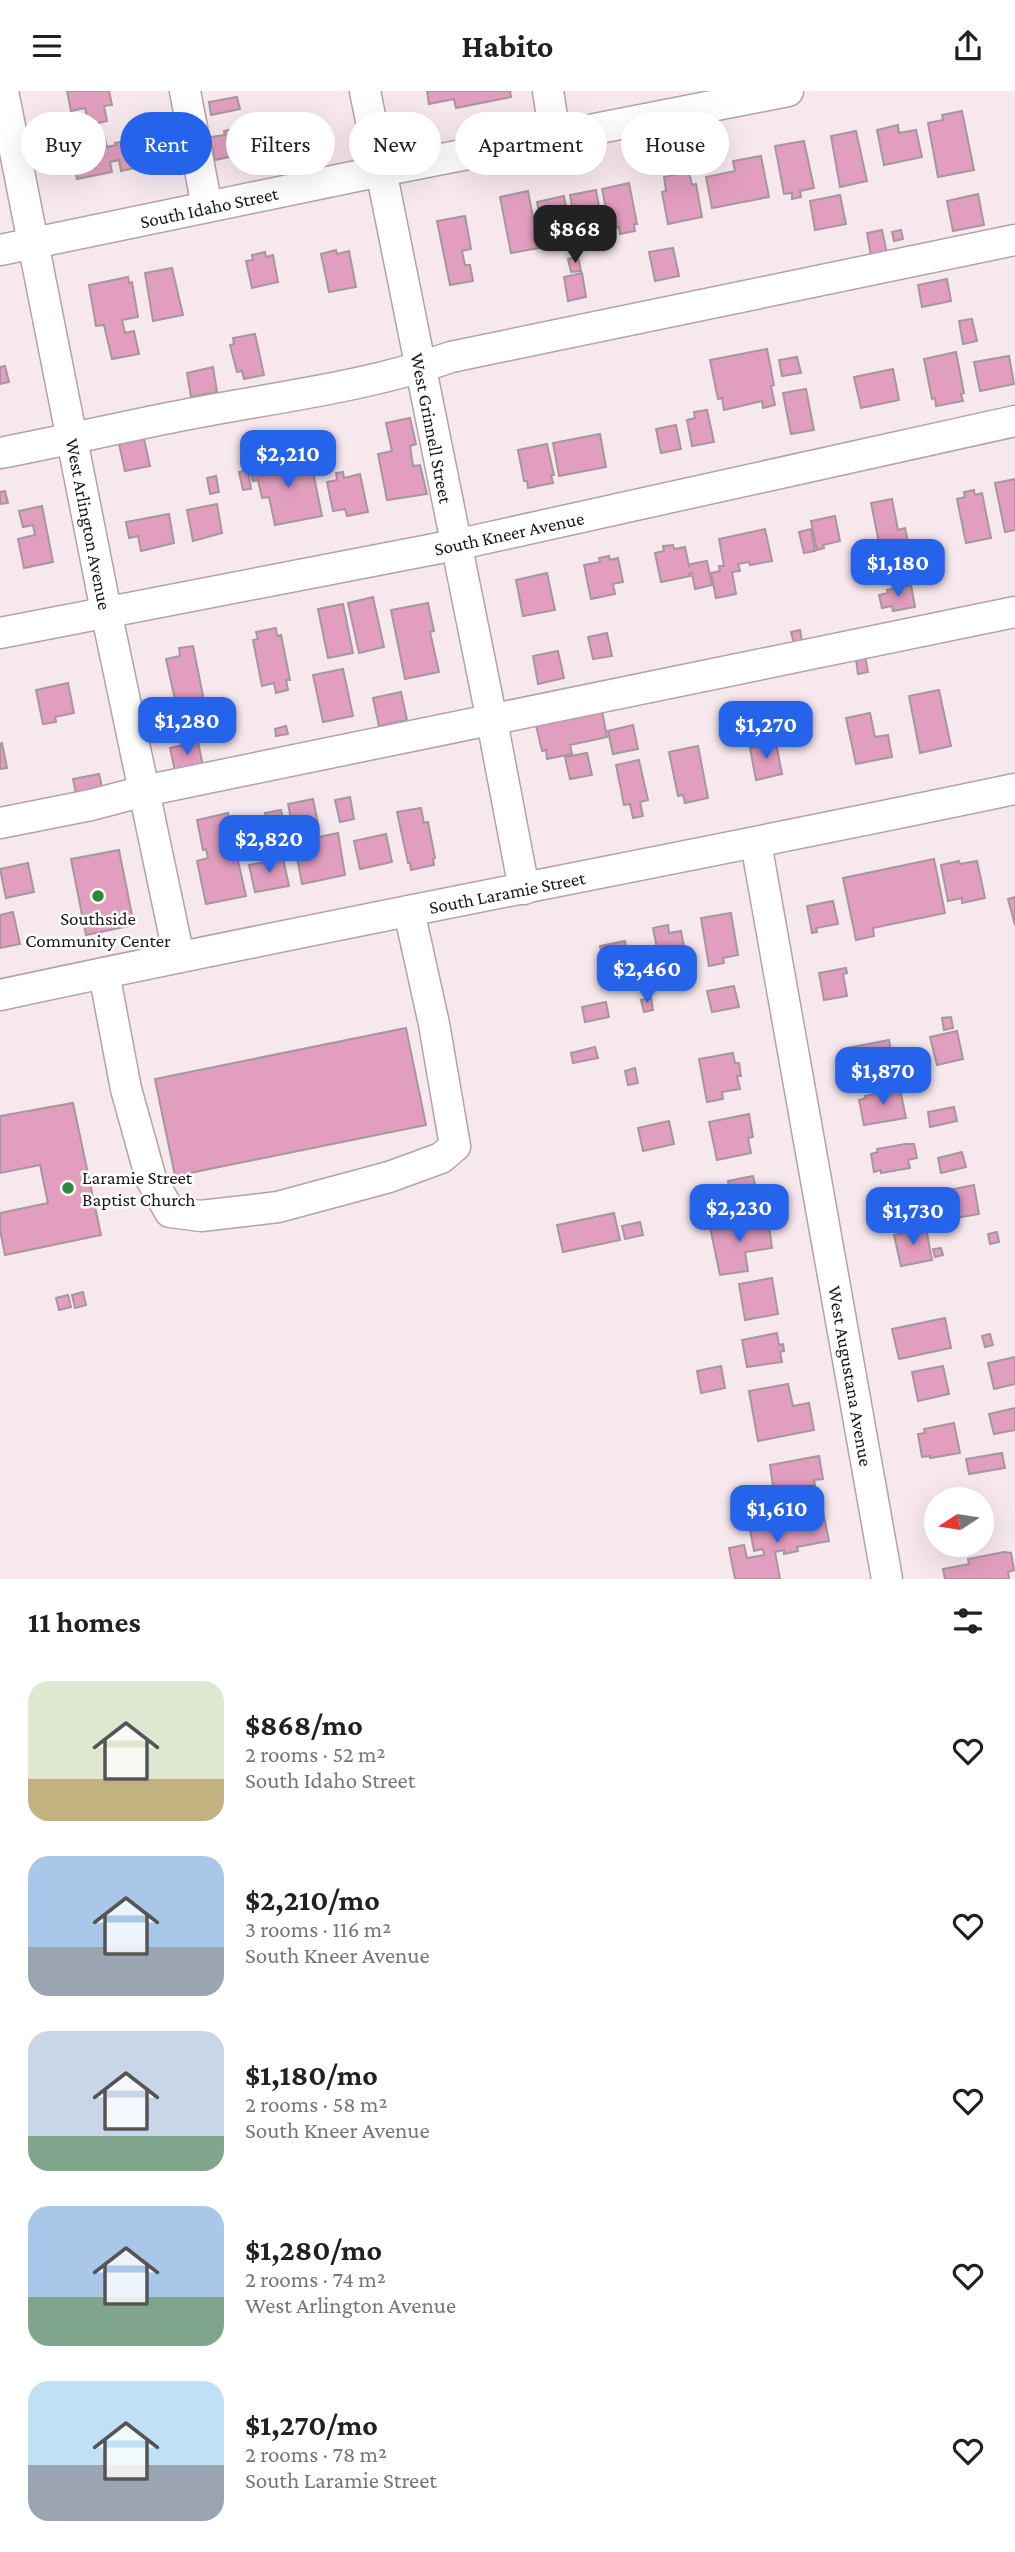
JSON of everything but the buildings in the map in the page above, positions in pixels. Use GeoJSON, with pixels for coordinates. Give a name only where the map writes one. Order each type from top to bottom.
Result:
{"type":"FeatureCollection","features":[{"type":"Feature","properties":{"kind":"street","name":"West Arlington Avenue"},"geometry":{"type":"LineString","coordinates":[[3,91],[106,611],[179,957]]}},
{"type":"Feature","properties":{"kind":"street"},"geometry":{"type":"LineString","coordinates":[[185,91],[207,207]]}},
{"type":"Feature","properties":{"kind":"street","name":"West Grinnell Street"},"geometry":{"type":"LineString","coordinates":[[365,91],[369,112]]}},
{"type":"Feature","properties":{"kind":"street"},"geometry":{"type":"LineString","coordinates":[[548,91],[551,112]]}},
{"type":"Feature","properties":{"kind":"street","name":"South Idaho Street"},"geometry":{"type":"LineString","coordinates":[[607,125],[736,96],[788,91]]}},
{"type":"Feature","properties":{"kind":"street","name":"South Idaho Street"},"geometry":{"type":"LineString","coordinates":[[0,250],[362,175]]}},
{"type":"Feature","properties":{"kind":"street","name":"West Grinnell Street"},"geometry":{"type":"LineString","coordinates":[[382,175],[524,889]]}},
{"type":"Feature","properties":{"kind":"street"},"geometry":{"type":"LineString","coordinates":[[0,453],[420,368],[451,357],[1015,240]]}},
{"type":"Feature","properties":{"kind":"street","name":"South Kneer Avenue"},"geometry":{"type":"LineString","coordinates":[[0,633],[455,545],[1015,421]]}},
{"type":"Feature","properties":{"kind":"street"},"geometry":{"type":"LineString","coordinates":[[0,823],[1015,612]]}},
{"type":"Feature","properties":{"kind":"street","name":"South Laramie Street"},"geometry":{"type":"LineString","coordinates":[[0,995],[1015,789]]}},
{"type":"Feature","properties":{"kind":"street","name":"West Augustana Avenue"},"geometry":{"type":"LineString","coordinates":[[756,843],[887,1579]]}},
{"type":"Feature","properties":{"kind":"street"},"geometry":{"type":"LineString","coordinates":[[104,972],[130,1102],[151,1179],[170,1212],[201,1216],[278,1207],[389,1177],[441,1158],[455,1146],[434,1024],[409,911]]}},
{"type":"Feature","properties":{"kind":"place","name":"Southside Community Center"},"geometry":{"type":"Point","coordinates":[98,896]}},
{"type":"Feature","properties":{"kind":"place","name":"Laramie Street Baptist Church"},"geometry":{"type":"Point","coordinates":[68,1188]}}]}
